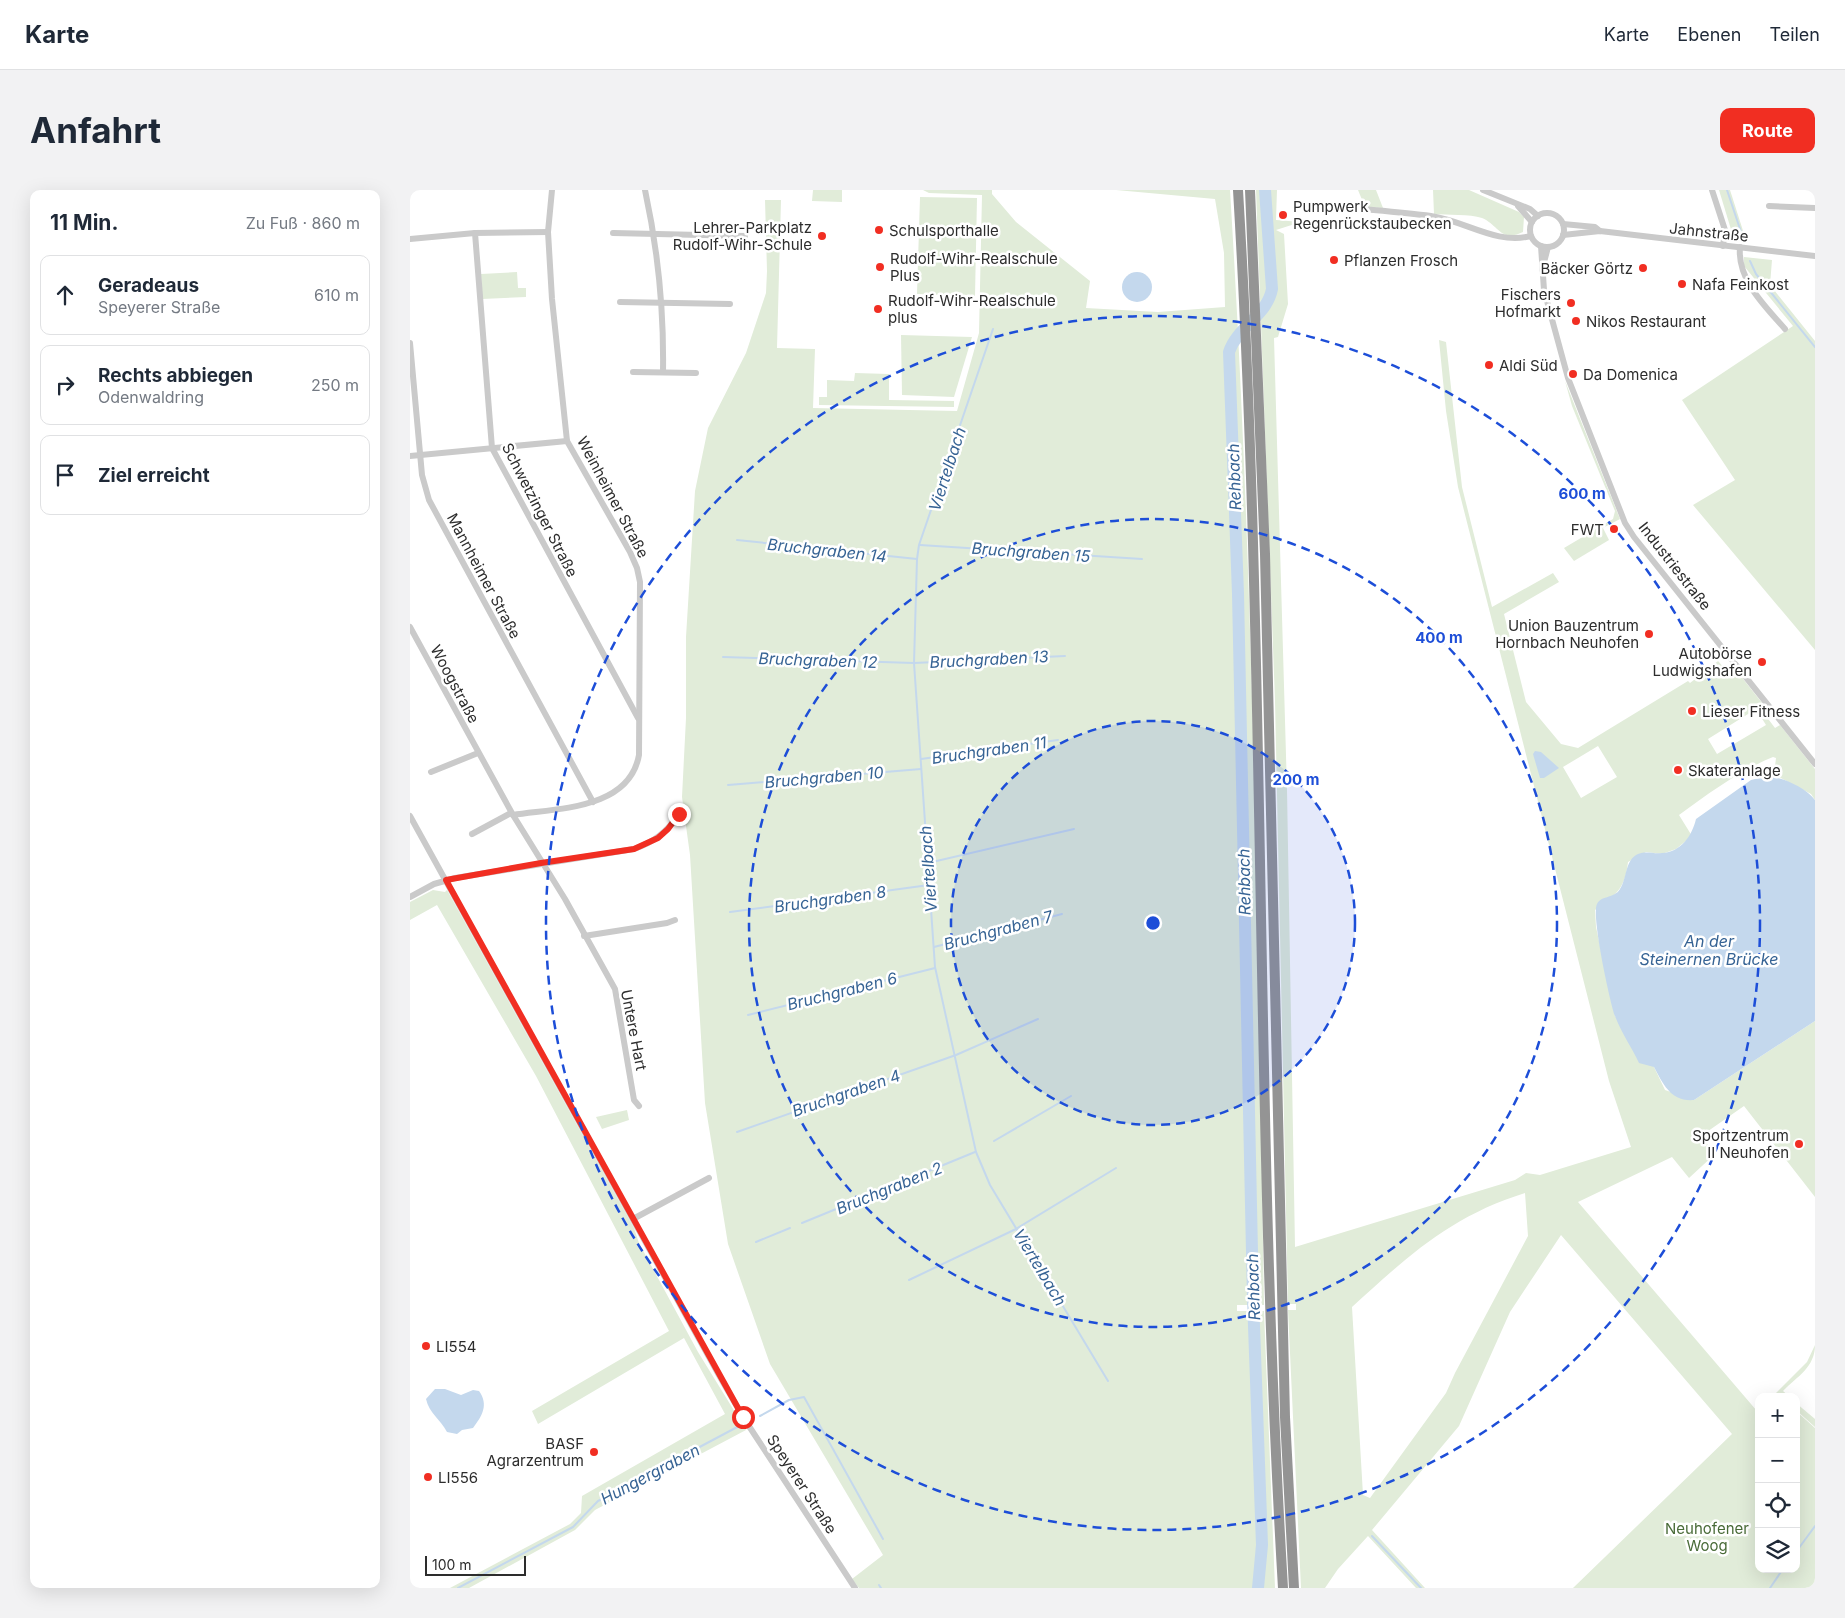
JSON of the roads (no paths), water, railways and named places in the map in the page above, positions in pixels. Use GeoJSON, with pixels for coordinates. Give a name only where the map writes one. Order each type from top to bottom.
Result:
{"type":"FeatureCollection","features":[{"type":"Feature","properties":{"kind":"highway"},"geometry":{"type":"LineString","coordinates":[[1238,190],[1246,336],[1258,715],[1271,1314],[1283,1588]]}},
{"type":"Feature","properties":{"kind":"highway"},"geometry":{"type":"LineString","coordinates":[[1250,190],[1270,731],[1285,1417],[1294,1588]]}},
{"type":"Feature","properties":{"kind":"street","name":"Weinheimer Straße"},"geometry":{"type":"LineString","coordinates":[[512,814],[593,802],[620,789],[634,773],[639,755],[640,582],[637,568],[567,441],[552,298],[548,232],[552,190]]}},
{"type":"Feature","properties":{"kind":"street"},"geometry":{"type":"LineString","coordinates":[[644,190],[654,234],[663,303],[664,372]]}},
{"type":"Feature","properties":{"kind":"street"},"geometry":{"type":"LineString","coordinates":[[1483,190],[1530,209],[1538,216]]}},
{"type":"Feature","properties":{"kind":"street"},"geometry":{"type":"LineString","coordinates":[[1712,190],[1725,230],[1723,246]]}},
{"type":"Feature","properties":{"kind":"street"},"geometry":{"type":"LineString","coordinates":[[1316,204],[1432,217],[1466,224],[1506,239],[1531,236],[1545,247],[1558,243],[1564,235],[1563,224],[1552,214],[1538,216],[1532,222],[1531,236]]}},
{"type":"Feature","properties":{"kind":"street"},"geometry":{"type":"LineString","coordinates":[[1517,205],[1532,222]]}},
{"type":"Feature","properties":{"kind":"street"},"geometry":{"type":"LineString","coordinates":[[1769,206],[1815,208]]}},
{"type":"Feature","properties":{"kind":"street","name":"Jahnstraße"},"geometry":{"type":"LineString","coordinates":[[1563,224],[1595,227],[1600,231]]}},
{"type":"Feature","properties":{"kind":"street","name":"Jahnstraße"},"geometry":{"type":"LineString","coordinates":[[1564,235],[1600,231],[1815,256]]}},
{"type":"Feature","properties":{"kind":"street"},"geometry":{"type":"LineString","coordinates":[[410,239],[475,233],[548,232]]}},
{"type":"Feature","properties":{"kind":"street","name":"Schwetzinger Straße"},"geometry":{"type":"LineString","coordinates":[[475,233],[492,448],[639,719]]}},
{"type":"Feature","properties":{"kind":"street"},"geometry":{"type":"LineString","coordinates":[[612,233],[745,236]]}},
{"type":"Feature","properties":{"kind":"street","name":"Industriestraße"},"geometry":{"type":"LineString","coordinates":[[1545,247],[1546,264],[1542,270],[1544,290],[1568,378],[1625,523],[1634,537],[1815,764]]}},
{"type":"Feature","properties":{"kind":"street"},"geometry":{"type":"LineString","coordinates":[[1740,247],[1740,263],[1743,275],[1762,302],[1785,329]]}},
{"type":"Feature","properties":{"kind":"street"},"geometry":{"type":"LineString","coordinates":[[620,302],[730,304]]}},
{"type":"Feature","properties":{"kind":"street","name":"Mannheimer Straße"},"geometry":{"type":"LineString","coordinates":[[410,343],[422,475],[430,500],[593,802]]}},
{"type":"Feature","properties":{"kind":"street"},"geometry":{"type":"LineString","coordinates":[[633,372],[696,373]]}},
{"type":"Feature","properties":{"kind":"street"},"geometry":{"type":"LineString","coordinates":[[410,456],[567,441]]}},
{"type":"Feature","properties":{"kind":"street","name":"Woogstraße"},"geometry":{"type":"LineString","coordinates":[[410,627],[478,753],[541,863]]}},
{"type":"Feature","properties":{"kind":"street"},"geometry":{"type":"LineString","coordinates":[[431,772],[478,753]]}},
{"type":"Feature","properties":{"kind":"street"},"geometry":{"type":"LineString","coordinates":[[472,834],[512,814]]}},
{"type":"Feature","properties":{"kind":"street"},"geometry":{"type":"LineString","coordinates":[[410,897],[446,880],[634,849],[645,845],[668,829],[679,814]]}},
{"type":"Feature","properties":{"kind":"street","name":"Speyerer Straße"},"geometry":{"type":"LineString","coordinates":[[410,816],[743,1417],[855,1588]]}},
{"type":"Feature","properties":{"kind":"street","name":"Untere Hart"},"geometry":{"type":"LineString","coordinates":[[541,863],[565,899],[615,989],[634,1100],[639,1106]]}},
{"type":"Feature","properties":{"kind":"street"},"geometry":{"type":"LineString","coordinates":[[584,936],[667,923],[675,920]]}},
{"type":"Feature","properties":{"kind":"street"},"geometry":{"type":"LineString","coordinates":[[633,1219],[709,1178]]}},
{"type":"Feature","properties":{"kind":"water"},"geometry":{"type":"Polygon","coordinates":[[[1137,272],[1148,276],[1152,287],[1148,298],[1137,302],[1126,298],[1122,287],[1126,276],[1137,272]]]}},
{"type":"Feature","properties":{"kind":"water"},"geometry":{"type":"Polygon","coordinates":[[[1535,751],[1541,752],[1559,768],[1544,778],[1540,778],[1533,754],[1535,751]]]}},
{"type":"Feature","properties":{"kind":"water","name":"An der Steinernen Brücke"},"geometry":{"type":"Polygon","coordinates":[[[1767,776],[1779,778],[1793,784],[1811,795],[1815,800],[1815,1021],[1694,1100],[1686,1100],[1679,1098],[1669,1091],[1654,1067],[1639,1063],[1617,1022],[1602,959],[1597,924],[1597,904],[1601,899],[1614,894],[1620,889],[1632,858],[1646,852],[1662,853],[1675,850],[1685,842],[1692,831],[1696,819],[1751,780],[1767,776]]]}},
{"type":"Feature","properties":{"kind":"water"},"geometry":{"type":"Polygon","coordinates":[[[435,1389],[445,1389],[461,1395],[473,1390],[479,1391],[484,1401],[484,1406],[473,1428],[462,1430],[457,1434],[447,1432],[426,1399],[435,1389]]]}},
{"type":"Feature","properties":{"kind":"waterway","name":"Rehbach"},"geometry":{"type":"LineString","coordinates":[[1258,1588],[1262,1545],[1253,1299],[1238,594],[1229,352],[1238,335],[1264,307],[1272,289],[1265,190]]}},
{"type":"Feature","properties":{"kind":"waterway"},"geometry":{"type":"LineString","coordinates":[[1727,190],[1743,238]]}},
{"type":"Feature","properties":{"kind":"waterway"},"geometry":{"type":"LineString","coordinates":[[1750,261],[1756,274],[1815,347]]}},
{"type":"Feature","properties":{"kind":"waterway","name":"Viertelbach"},"geometry":{"type":"LineString","coordinates":[[993,329],[919,545],[917,559],[914,663],[935,967],[976,1152],[990,1185],[1108,1381]]}},
{"type":"Feature","properties":{"kind":"waterway","name":"Bruchgraben 14"},"geometry":{"type":"LineString","coordinates":[[737,540],[917,559]]}},
{"type":"Feature","properties":{"kind":"waterway","name":"Bruchgraben 15"},"geometry":{"type":"LineString","coordinates":[[920,545],[1142,559]]}},
{"type":"Feature","properties":{"kind":"waterway","name":"Bruchgraben 12"},"geometry":{"type":"LineString","coordinates":[[723,657],[914,663],[1065,656]]}},
{"type":"Feature","properties":{"kind":"waterway","name":"Bruchgraben 11"},"geometry":{"type":"LineString","coordinates":[[921,759],[1058,740]]}},
{"type":"Feature","properties":{"kind":"waterway","name":"Bruchgraben 10"},"geometry":{"type":"LineString","coordinates":[[728,785],[921,769]]}},
{"type":"Feature","properties":{"kind":"waterway"},"geometry":{"type":"LineString","coordinates":[[928,863],[1074,829]]}},
{"type":"Feature","properties":{"kind":"waterway","name":"Bruchgraben 8"},"geometry":{"type":"LineString","coordinates":[[730,912],[929,885]]}},
{"type":"Feature","properties":{"kind":"waterway","name":"Bruchgraben 7"},"geometry":{"type":"LineString","coordinates":[[934,947],[1062,914]]}},
{"type":"Feature","properties":{"kind":"waterway","name":"Bruchgraben 6"},"geometry":{"type":"LineString","coordinates":[[748,1015],[935,968]]}},
{"type":"Feature","properties":{"kind":"waterway","name":"Bruchgraben 4"},"geometry":{"type":"LineString","coordinates":[[737,1132],[956,1055],[1038,1019]]}},
{"type":"Feature","properties":{"kind":"waterway"},"geometry":{"type":"LineString","coordinates":[[994,1141],[1071,1096]]}},
{"type":"Feature","properties":{"kind":"waterway","name":"Bruchgraben 2"},"geometry":{"type":"LineString","coordinates":[[802,1223],[975,1152]]}},
{"type":"Feature","properties":{"kind":"waterway","name":"Viertelbach"},"geometry":{"type":"LineString","coordinates":[[909,1280],[1016,1229],[1116,1168]]}},
{"type":"Feature","properties":{"kind":"waterway","name":"Bruchgraben 2"},"geometry":{"type":"LineString","coordinates":[[756,1242],[790,1228]]}},
{"type":"Feature","properties":{"kind":"waterway","name":"Hungergraben"},"geometry":{"type":"LineString","coordinates":[[760,1416],[789,1400],[804,1397],[883,1539]]}},
{"type":"Feature","properties":{"kind":"waterway","name":"Hungergraben"},"geometry":{"type":"LineString","coordinates":[[458,1588],[573,1527],[598,1501],[741,1425]]}},
{"type":"Feature","properties":{"kind":"waterway"},"geometry":{"type":"LineString","coordinates":[[1800,1547],[1815,1526]]}},
{"type":"Feature","properties":{"kind":"waterway"},"geometry":{"type":"LineString","coordinates":[[1372,1536],[1421,1588]]}},
{"type":"Feature","properties":{"kind":"waterway"},"geometry":{"type":"LineString","coordinates":[[1770,1588],[1780,1573]]}},
{"type":"Feature","properties":{"kind":"waterway","name":"Rehbach"},"geometry":{"type":"LineString","coordinates":[[1254,1588],[1258,1584]]}},
{"type":"Feature","properties":{"kind":"place","name":"Pumpwerk Regenrückstaubecken"},"geometry":{"type":"Point","coordinates":[1283,215]}},
{"type":"Feature","properties":{"kind":"place","name":"Schulsporthalle"},"geometry":{"type":"Point","coordinates":[879,230]}},
{"type":"Feature","properties":{"kind":"place","name":"Lehrer-Parkplatz Rudolf-Wihr-Schule"},"geometry":{"type":"Point","coordinates":[822,236]}},
{"type":"Feature","properties":{"kind":"place","name":"Pflanzen Frosch"},"geometry":{"type":"Point","coordinates":[1334,260]}},
{"type":"Feature","properties":{"kind":"place","name":"Rudolf-Wihr-Realschule Plus"},"geometry":{"type":"Point","coordinates":[880,267]}},
{"type":"Feature","properties":{"kind":"place","name":"Bäcker Görtz"},"geometry":{"type":"Point","coordinates":[1643,268]}},
{"type":"Feature","properties":{"kind":"place","name":"Nafa Feinkost"},"geometry":{"type":"Point","coordinates":[1682,284]}},
{"type":"Feature","properties":{"kind":"place","name":"Fischers Hofmarkt"},"geometry":{"type":"Point","coordinates":[1571,303]}},
{"type":"Feature","properties":{"kind":"place","name":"Rudolf-Wihr-Realschule plus"},"geometry":{"type":"Point","coordinates":[878,309]}},
{"type":"Feature","properties":{"kind":"place","name":"Nikos Restaurant"},"geometry":{"type":"Point","coordinates":[1576,321]}},
{"type":"Feature","properties":{"kind":"place","name":"Aldi Süd"},"geometry":{"type":"Point","coordinates":[1489,365]}},
{"type":"Feature","properties":{"kind":"place","name":"Da Domenica"},"geometry":{"type":"Point","coordinates":[1573,374]}},
{"type":"Feature","properties":{"kind":"place","name":"FWT"},"geometry":{"type":"Point","coordinates":[1614,529]}},
{"type":"Feature","properties":{"kind":"place","name":"Union Bauzentrum Hornbach Neuhofen"},"geometry":{"type":"Point","coordinates":[1649,634]}},
{"type":"Feature","properties":{"kind":"place","name":"Autobörse Ludwigshafen"},"geometry":{"type":"Point","coordinates":[1762,662]}},
{"type":"Feature","properties":{"kind":"place","name":"Lieser Fitness"},"geometry":{"type":"Point","coordinates":[1692,711]}},
{"type":"Feature","properties":{"kind":"place","name":"Skateranlage"},"geometry":{"type":"Point","coordinates":[1678,770]}},
{"type":"Feature","properties":{"kind":"place","name":"Sportzentrum II Neuhofen"},"geometry":{"type":"Point","coordinates":[1799,1144]}},
{"type":"Feature","properties":{"kind":"place","name":"LI554"},"geometry":{"type":"Point","coordinates":[426,1346]}},
{"type":"Feature","properties":{"kind":"place","name":"BASF Agrarzentrum"},"geometry":{"type":"Point","coordinates":[594,1452]}},
{"type":"Feature","properties":{"kind":"place","name":"LI556"},"geometry":{"type":"Point","coordinates":[428,1477]}},
{"type":"Feature","properties":{"kind":"water label","name":"Bruchgraben 13"},"geometry":{"type":"Point","coordinates":[989,659]}},
{"type":"Feature","properties":{"kind":"park label","name":"Neuhofener Woog"},"geometry":{"type":"Point","coordinates":[1707,1536]}}]}
